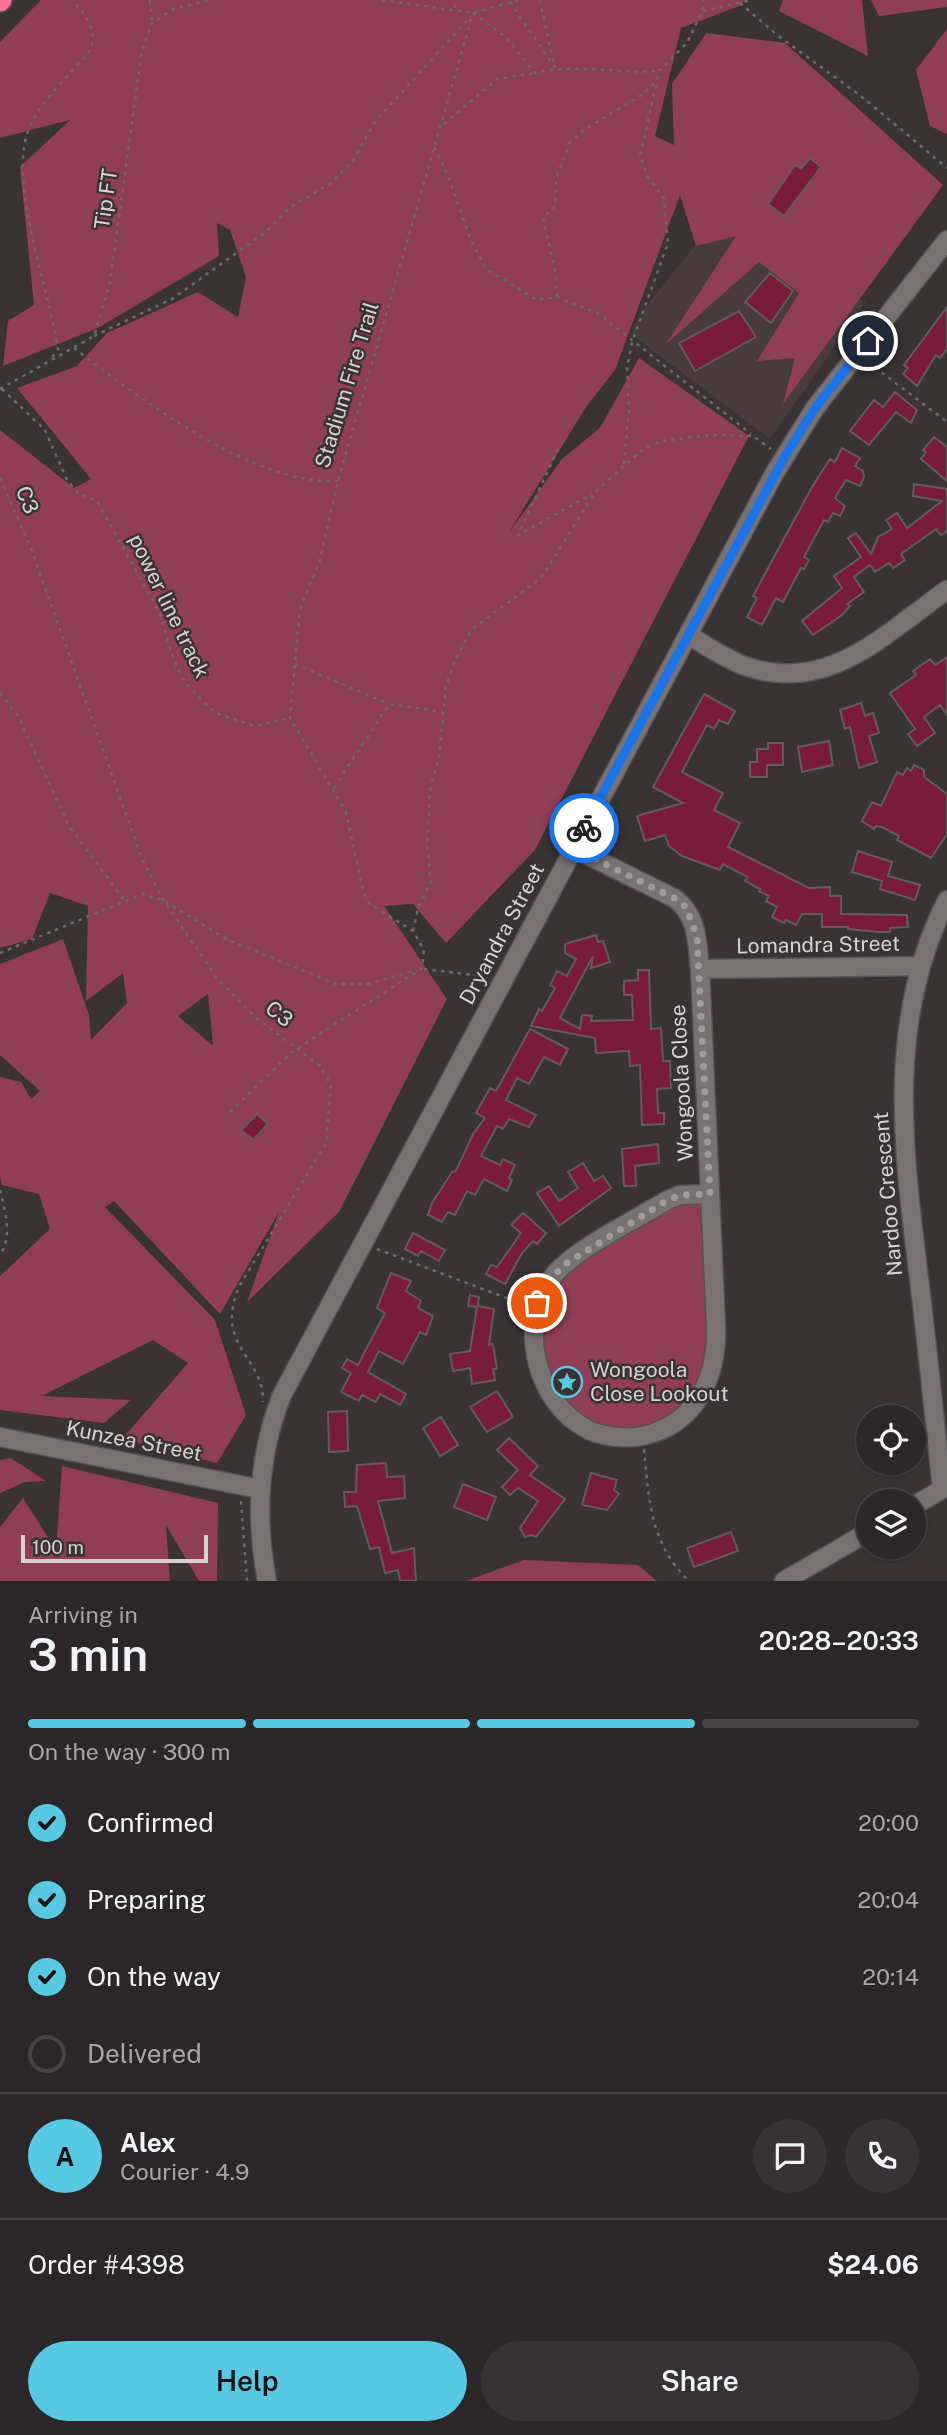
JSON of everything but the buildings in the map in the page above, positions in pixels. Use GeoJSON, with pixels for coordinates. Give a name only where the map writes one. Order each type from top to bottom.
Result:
{"type":"FeatureCollection","features":[{"type":"Feature","properties":{"kind":"street","name":"Dryandra Street"},"geometry":{"type":"LineString","coordinates":[[267,1581],[251,1487],[282,1395],[784,458],[815,408],[947,240]]}},
{"type":"Feature","properties":{"kind":"street"},"geometry":{"type":"LineString","coordinates":[[688,635],[743,665],[788,675],[811,673],[858,652],[947,590]]}},
{"type":"Feature","properties":{"kind":"street"},"geometry":{"type":"LineString","coordinates":[[573,848],[686,907],[697,937],[700,970]]}},
{"type":"Feature","properties":{"kind":"street","name":"Nardoo Crescent"},"geometry":{"type":"LineString","coordinates":[[944,1488],[902,1119],[903,1059],[920,966],[933,927],[947,900]]}},
{"type":"Feature","properties":{"kind":"street","name":"Lomandra Street"},"geometry":{"type":"LineString","coordinates":[[700,970],[920,966]]}},
{"type":"Feature","properties":{"kind":"street","name":"Wongoola Close"},"geometry":{"type":"LineString","coordinates":[[700,970],[710,1194],[716,1344],[711,1374],[696,1404],[662,1430],[643,1435],[611,1436],[590,1431],[557,1403],[536,1357],[533,1339],[536,1309],[545,1288],[567,1263],[666,1201],[680,1195],[710,1194]]}},
{"type":"Feature","properties":{"kind":"street","name":"Kunzea Street"},"geometry":{"type":"LineString","coordinates":[[0,1437],[251,1487]]}},
{"type":"Feature","properties":{"kind":"street"},"geometry":{"type":"LineString","coordinates":[[926,1499],[944,1488]]}},
{"type":"Feature","properties":{"kind":"street"},"geometry":{"type":"LineString","coordinates":[[784,1581],[856,1539]]}},
{"type":"Feature","properties":{"kind":"path"},"geometry":{"type":"LineString","coordinates":[[50,359],[58,350],[40,273],[23,154],[31,123],[91,49],[95,34],[73,0]]}},
{"type":"Feature","properties":{"kind":"path"},"geometry":{"type":"LineString","coordinates":[[150,0],[152,23],[174,9],[211,0]]}},
{"type":"Feature","properties":{"kind":"path"},"geometry":{"type":"LineString","coordinates":[[382,0],[456,8],[473,13],[507,38],[535,73]]}},
{"type":"Feature","properties":{"kind":"path"},"geometry":{"type":"LineString","coordinates":[[456,0],[456,8]]}},
{"type":"Feature","properties":{"kind":"path"},"geometry":{"type":"LineString","coordinates":[[0,388],[94,336],[172,299],[266,232],[289,208],[331,183],[353,161],[374,123],[473,13],[517,0]]}},
{"type":"Feature","properties":{"kind":"path"},"geometry":{"type":"LineString","coordinates":[[540,0],[555,68]]}},
{"type":"Feature","properties":{"kind":"path"},"geometry":{"type":"LineString","coordinates":[[624,464],[629,410],[627,369],[632,342],[668,243],[664,199],[648,175],[640,156],[659,71],[687,43],[702,12],[703,0]]}},
{"type":"Feature","properties":{"kind":"path"},"geometry":{"type":"LineString","coordinates":[[702,12],[751,0]]}},
{"type":"Feature","properties":{"kind":"path"},"geometry":{"type":"LineString","coordinates":[[510,2],[555,68]]}},
{"type":"Feature","properties":{"kind":"path"},"geometry":{"type":"LineString","coordinates":[[740,3],[777,35],[861,96],[947,168]]}},
{"type":"Feature","properties":{"kind":"path","name":"Stadium Fire Trail"},"geometry":{"type":"LineString","coordinates":[[74,348],[141,400],[264,469],[317,482],[338,481],[473,13]]}},
{"type":"Feature","properties":{"kind":"path","name":"Tip FT"},"geometry":{"type":"LineString","coordinates":[[94,336],[110,282],[142,50],[152,23]]}},
{"type":"Feature","properties":{"kind":"path"},"geometry":{"type":"LineString","coordinates":[[442,125],[497,79],[555,68],[623,74],[659,71]]}},
{"type":"Feature","properties":{"kind":"path"},"geometry":{"type":"LineString","coordinates":[[558,297],[543,218],[555,206],[556,179],[570,142],[584,130],[640,96],[657,81]]}},
{"type":"Feature","properties":{"kind":"path"},"geometry":{"type":"LineString","coordinates":[[434,147],[447,173],[470,238],[486,269],[537,300],[558,297],[599,314],[784,458]]}},
{"type":"Feature","properties":{"kind":"path"},"geometry":{"type":"LineString","coordinates":[[860,367],[865,360],[947,422]]}},
{"type":"Feature","properties":{"kind":"path","name":"power line track"},"geometry":{"type":"LineString","coordinates":[[0,388],[45,430],[67,480],[78,493],[97,501],[160,614],[173,658],[185,683],[215,713],[255,726],[290,718]]}},
{"type":"Feature","properties":{"kind":"path"},"geometry":{"type":"LineString","coordinates":[[413,931],[418,908],[431,882],[426,843],[429,803],[439,756],[442,712],[456,658],[472,629],[541,578],[596,492],[624,464],[662,441],[710,435],[753,436]]}},
{"type":"Feature","properties":{"kind":"path"},"geometry":{"type":"LineString","coordinates":[[558,449],[519,535],[596,492]]}},
{"type":"Feature","properties":{"kind":"path","name":"C3"},"geometry":{"type":"LineString","coordinates":[[0,478],[32,551],[142,859],[164,901],[216,978],[256,1018],[319,1065],[329,1080],[332,1091],[326,1143],[240,1285],[233,1305],[234,1336],[262,1389],[260,1411]]}},
{"type":"Feature","properties":{"kind":"path"},"geometry":{"type":"LineString","coordinates":[[338,481],[320,560],[300,609],[290,718],[346,812],[363,891],[370,904],[413,931],[424,950],[422,968]]}},
{"type":"Feature","properties":{"kind":"path"},"geometry":{"type":"LineString","coordinates":[[294,664],[388,704],[442,712]]}},
{"type":"Feature","properties":{"kind":"path"},"geometry":{"type":"LineString","coordinates":[[0,692],[18,716],[69,826],[124,900]]}},
{"type":"Feature","properties":{"kind":"path"},"geometry":{"type":"LineString","coordinates":[[333,789],[388,704]]}},
{"type":"Feature","properties":{"kind":"path"},"geometry":{"type":"LineString","coordinates":[[0,953],[142,894],[164,901],[226,939],[336,984],[368,984],[422,968],[504,978]]}},
{"type":"Feature","properties":{"kind":"path"},"geometry":{"type":"LineString","coordinates":[[230,1112],[298,1049],[422,968]]}},
{"type":"Feature","properties":{"kind":"path"},"geometry":{"type":"LineString","coordinates":[[0,1190],[7,1219],[5,1247],[0,1255]]}},
{"type":"Feature","properties":{"kind":"path"},"geometry":{"type":"LineString","coordinates":[[371,1246],[536,1309]]}},
{"type":"Feature","properties":{"kind":"path"},"geometry":{"type":"LineString","coordinates":[[643,1435],[653,1524],[676,1568],[690,1581]]}},
{"type":"Feature","properties":{"kind":"path"},"geometry":{"type":"LineString","coordinates":[[247,1581],[243,1551],[251,1487]]}},
{"type":"Feature","properties":{"kind":"shaded area"},"geometry":{"type":"Polygon","coordinates":[[[41,0],[744,0],[742,5],[681,28],[655,136],[674,145],[672,84],[706,33],[785,43],[943,185],[783,404],[795,358],[757,361],[799,293],[759,262],[666,344],[736,236],[696,246],[680,195],[615,370],[586,407],[508,534],[562,459],[600,428],[639,358],[749,436],[535,850],[446,943],[413,904],[384,906],[447,999],[339,1212],[247,1302],[279,1212],[220,1314],[114,1201],[105,1207],[215,1320],[246,1415],[217,1463],[122,1439],[188,1363],[153,1340],[42,1396],[131,1400],[104,1423],[0,1410],[0,1276],[50,1229],[39,1194],[2,1185],[0,1177],[0,1077],[21,1082],[31,1099],[40,1091],[0,1055],[0,964],[63,939],[89,1015],[91,1040],[127,1003],[123,973],[86,1001],[88,906],[50,893],[32,939],[0,948],[0,430],[74,488],[91,479],[17,388],[77,366],[107,333],[198,292],[238,317],[246,277],[230,230],[217,223],[219,256],[98,328],[3,366],[8,321],[34,305],[20,167],[70,120],[0,138],[0,42],[41,0]],[[208,994],[178,1016],[213,1045],[208,994]]]}},
{"type":"Feature","properties":{"kind":"shaded area"},"geometry":{"type":"Polygon","coordinates":[[[783,0],[862,0],[868,56],[779,11],[783,0]]]}},
{"type":"Feature","properties":{"kind":"shaded area"},"geometry":{"type":"Polygon","coordinates":[[[871,0],[947,0],[947,7],[879,16],[871,0]]]}},
{"type":"Feature","properties":{"kind":"shaded area"},"geometry":{"type":"Polygon","coordinates":[[[947,29],[947,134],[930,126],[916,70],[947,29]]]}},
{"type":"Feature","properties":{"kind":"shaded area"},"geometry":{"type":"Polygon","coordinates":[[[717,218],[866,302],[770,439],[631,334],[640,314],[717,218]]]}},
{"type":"Feature","properties":{"kind":"shaded area"},"geometry":{"type":"Polygon","coordinates":[[[710,1194],[716,1344],[696,1404],[633,1437],[573,1419],[541,1372],[545,1288],[666,1201],[710,1194]]]}},
{"type":"Feature","properties":{"kind":"shaded area"},"geometry":{"type":"Polygon","coordinates":[[[11,1458],[46,1481],[25,1482],[0,1493],[0,1460],[11,1458]]]}},
{"type":"Feature","properties":{"kind":"shaded area"},"geometry":{"type":"Polygon","coordinates":[[[62,1466],[218,1503],[217,1581],[199,1581],[166,1525],[170,1581],[0,1581],[0,1527],[23,1498],[56,1550],[62,1466]]]}},
{"type":"Feature","properties":{"kind":"shaded area"},"geometry":{"type":"Polygon","coordinates":[[[524,1560],[638,1565],[657,1581],[466,1581],[524,1560]]]}},
{"type":"Feature","properties":{"kind":"way so far"},"geometry":{"type":"LineString","coordinates":[[537,1303],[554,1275],[567,1263],[666,1201],[680,1195],[710,1194],[700,970],[693,919],[686,907],[674,898],[573,848],[584,828]]}},
{"type":"Feature","properties":{"kind":"place","name":"Wongoola Close Lookout"},"geometry":{"type":"Point","coordinates":[567,1382]}},
{"type":"Feature","properties":{"kind":"route"},"geometry":{"type":"LineString","coordinates":[[584,828],[784,458],[815,408],[868,341]]}}]}
